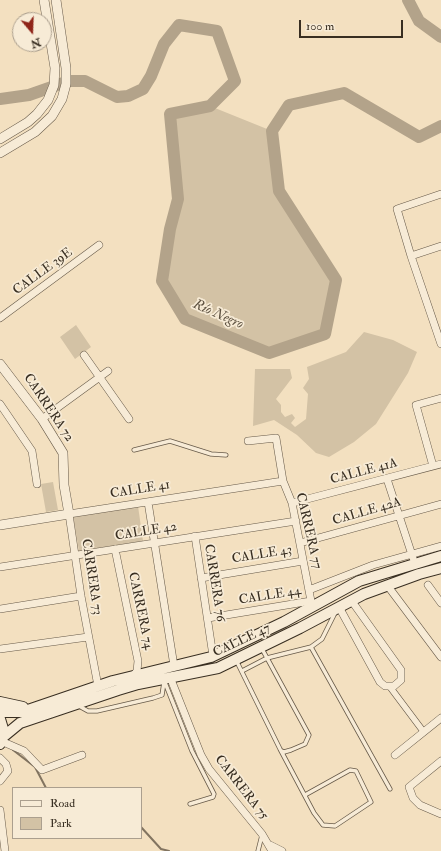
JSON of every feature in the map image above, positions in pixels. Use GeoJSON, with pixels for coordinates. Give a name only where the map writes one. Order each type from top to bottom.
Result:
{"type":"FeatureCollection","features":[{"type":"Feature","properties":{"kind":"main road","name":"CALLE 47"},"geometry":{"type":"LineString","coordinates":[[0,712],[14,713],[98,686],[213,656],[265,632],[312,604],[360,582],[414,559],[441,556]]}},
{"type":"Feature","properties":{"kind":"main road","name":"CALLE 47"},"geometry":{"type":"LineString","coordinates":[[1,740],[20,723],[75,703],[138,684],[207,670],[236,660],[350,600],[387,585],[441,568]]}},
{"type":"Feature","properties":{"kind":"main road"},"geometry":{"type":"LineString","coordinates":[[0,702],[9,706],[31,708]]}},
{"type":"Feature","properties":{"kind":"main road"},"geometry":{"type":"LineString","coordinates":[[0,719],[3,728],[1,740]]}},
{"type":"Feature","properties":{"kind":"street"},"geometry":{"type":"LineString","coordinates":[[0,139],[28,122],[37,114],[48,100],[54,85],[55,68],[44,0]]}},
{"type":"Feature","properties":{"kind":"street"},"geometry":{"type":"LineString","coordinates":[[0,153],[36,132],[52,116],[62,99],[66,84],[66,68],[56,0]]}},
{"type":"Feature","properties":{"kind":"street"},"geometry":{"type":"LineString","coordinates":[[441,194],[397,209],[411,256],[441,344]]}},
{"type":"Feature","properties":{"kind":"street","name":"CALLE 39E"},"geometry":{"type":"LineString","coordinates":[[0,318],[99,246]]}},
{"type":"Feature","properties":{"kind":"street"},"geometry":{"type":"LineString","coordinates":[[411,256],[441,246]]}},
{"type":"Feature","properties":{"kind":"street"},"geometry":{"type":"LineString","coordinates":[[84,355],[129,419]]}},
{"type":"Feature","properties":{"kind":"street","name":"CARRERA 72"},"geometry":{"type":"LineString","coordinates":[[0,364],[42,419],[63,453],[63,471]]}},
{"type":"Feature","properties":{"kind":"street"},"geometry":{"type":"LineString","coordinates":[[42,419],[108,371]]}},
{"type":"Feature","properties":{"kind":"street"},"geometry":{"type":"LineString","coordinates":[[433,466],[416,405],[441,398]]}},
{"type":"Feature","properties":{"kind":"street"},"geometry":{"type":"LineString","coordinates":[[0,404],[32,450],[37,484]]}},
{"type":"Feature","properties":{"kind":"street","name":"CARRERA 77"},"geometry":{"type":"LineString","coordinates":[[248,441],[276,438],[283,481],[292,503],[312,604]]}},
{"type":"Feature","properties":{"kind":"street","name":"CALLE 41A"},"geometry":{"type":"LineString","coordinates":[[292,503],[441,464]]}},
{"type":"Feature","properties":{"kind":"street","name":"CARRERA 73"},"geometry":{"type":"LineString","coordinates":[[63,471],[74,555],[98,686]]}},
{"type":"Feature","properties":{"kind":"street"},"geometry":{"type":"LineString","coordinates":[[387,479],[414,559]]}},
{"type":"Feature","properties":{"kind":"street","name":"CALLE 41"},"geometry":{"type":"LineString","coordinates":[[0,523],[69,514],[283,481]]}},
{"type":"Feature","properties":{"kind":"street"},"geometry":{"type":"LineString","coordinates":[[55,516],[60,511],[66,500]]}},
{"type":"Feature","properties":{"kind":"street"},"geometry":{"type":"LineString","coordinates":[[148,502],[156,543],[174,666]]}},
{"type":"Feature","properties":{"kind":"street","name":"CALLE 42A"},"geometry":{"type":"LineString","coordinates":[[300,543],[441,504]]}},
{"type":"Feature","properties":{"kind":"street","name":"CALLE 42"},"geometry":{"type":"LineString","coordinates":[[0,567],[296,521]]}},
{"type":"Feature","properties":{"kind":"street","name":"CARRERA 76"},"geometry":{"type":"LineString","coordinates":[[195,536],[213,656]]}},
{"type":"Feature","properties":{"kind":"street","name":"CALLE 47"},"geometry":{"type":"LineString","coordinates":[[309,590],[373,565],[414,559],[441,546]]}},
{"type":"Feature","properties":{"kind":"street","name":"CARRERA 74"},"geometry":{"type":"LineString","coordinates":[[114,549],[138,660],[137,671],[133,676]]}},
{"type":"Feature","properties":{"kind":"street","name":"CALLE 43"},"geometry":{"type":"LineString","coordinates":[[201,578],[303,561]]}},
{"type":"Feature","properties":{"kind":"street"},"geometry":{"type":"LineString","coordinates":[[387,585],[441,657]]}},
{"type":"Feature","properties":{"kind":"street"},"geometry":{"type":"LineString","coordinates":[[428,585],[441,603]]}},
{"type":"Feature","properties":{"kind":"street"},"geometry":{"type":"LineString","coordinates":[[0,609],[81,596]]}},
{"type":"Feature","properties":{"kind":"street"},"geometry":{"type":"LineString","coordinates":[[350,600],[399,666],[402,677],[397,684],[390,687]]}},
{"type":"Feature","properties":{"kind":"street","name":"CALLE 44"},"geometry":{"type":"LineString","coordinates":[[208,618],[312,604]]}},
{"type":"Feature","properties":{"kind":"street"},"geometry":{"type":"LineString","coordinates":[[338,607],[377,678],[383,685],[390,687],[424,731]]}},
{"type":"Feature","properties":{"kind":"street"},"geometry":{"type":"LineString","coordinates":[[0,649],[88,637]]}},
{"type":"Feature","properties":{"kind":"street","name":"CARRERA 75"},"geometry":{"type":"LineString","coordinates":[[167,678],[201,755],[209,769],[262,834],[271,848],[282,851]]}},
{"type":"Feature","properties":{"kind":"street"},"geometry":{"type":"LineString","coordinates":[[395,755],[441,718]]}},
{"type":"Feature","properties":{"kind":"street"},"geometry":{"type":"LineString","coordinates":[[1,740],[24,751],[42,770],[82,755]]}},
{"type":"Feature","properties":{"kind":"street"},"geometry":{"type":"LineString","coordinates":[[0,758],[6,764],[8,771],[0,781]]}},
{"type":"Feature","properties":{"kind":"street"},"geometry":{"type":"LineString","coordinates":[[439,811],[420,805],[413,798],[408,787],[441,761]]}},
{"type":"Feature","properties":{"kind":"street"},"geometry":{"type":"LineString","coordinates":[[0,810],[5,851]]}},
{"type":"Feature","properties":{"kind":"lane"},"geometry":{"type":"LineString","coordinates":[[134,450],[170,441],[212,454],[226,455]]}},
{"type":"Feature","properties":{"kind":"lane"},"geometry":{"type":"LineString","coordinates":[[242,671],[267,658],[311,647],[322,639],[338,607]]}},
{"type":"Feature","properties":{"kind":"lane"},"geometry":{"type":"LineString","coordinates":[[261,647],[309,735],[305,744],[291,750],[284,752],[282,751]]}},
{"type":"Feature","properties":{"kind":"lane"},"geometry":{"type":"LineString","coordinates":[[311,647],[390,789]]}},
{"type":"Feature","properties":{"kind":"lane"},"geometry":{"type":"LineString","coordinates":[[236,660],[305,795],[323,825],[335,826],[371,802],[356,771],[350,770],[305,795]]}},
{"type":"Feature","properties":{"kind":"lane"},"geometry":{"type":"LineString","coordinates":[[75,703],[88,711],[97,711],[153,698],[162,695],[167,678]]}},
{"type":"Feature","properties":{"kind":"lane"},"geometry":{"type":"LineString","coordinates":[[167,678],[192,750],[214,794],[212,797],[190,804]]}},
{"type":"Feature","properties":{"kind":"lane"},"geometry":{"type":"LineString","coordinates":[[258,851],[262,834]]}},
{"type":"Feature","properties":{"kind":"green space"},"geometry":{"type":"Polygon","coordinates":[[[210,106],[272,131],[279,191],[336,280],[325,334],[269,353],[185,319],[162,281],[170,229],[178,199],[170,114],[210,106]]]}},
{"type":"Feature","properties":{"kind":"green space"},"geometry":{"type":"Polygon","coordinates":[[[76,325],[91,347],[75,359],[60,337],[76,325]]]}},
{"type":"Feature","properties":{"kind":"green space"},"geometry":{"type":"Polygon","coordinates":[[[364,332],[393,340],[417,352],[408,373],[376,424],[354,442],[329,457],[316,453],[297,435],[274,420],[253,426],[255,369],[290,369],[292,378],[276,399],[281,405],[281,412],[285,417],[292,414],[295,418],[291,423],[295,427],[306,419],[308,394],[303,388],[309,379],[307,367],[346,352],[364,332]]]}},
{"type":"Feature","properties":{"kind":"green space"},"geometry":{"type":"Polygon","coordinates":[[[53,482],[58,510],[46,512],[41,484],[53,482]]]}},
{"type":"Feature","properties":{"kind":"green space"},"geometry":{"type":"Polygon","coordinates":[[[138,506],[143,541],[79,551],[73,516],[138,506]]]}},
{"type":"Feature","properties":{"kind":"waterway","name":"Río Negro"},"geometry":{"type":"LineString","coordinates":[[408,0],[419,21],[441,37]]}},
{"type":"Feature","properties":{"kind":"waterway","name":"Río Negro"},"geometry":{"type":"LineString","coordinates":[[0,99],[29,95],[69,81],[85,81],[117,97],[128,96],[143,89],[151,76],[164,44],[179,25],[217,31],[235,81],[210,106],[170,114],[178,199],[170,229],[162,281],[185,319],[269,353],[325,334],[336,280],[279,191],[272,131],[289,105],[344,93],[419,137],[441,126]]}},
{"type":"Feature","properties":{"kind":"waterway"},"geometry":{"type":"LineString","coordinates":[[13,750],[35,767],[45,787]]}},
{"type":"Feature","properties":{"kind":"waterway"},"geometry":{"type":"LineString","coordinates":[[142,828],[161,849],[169,851]]}}]}
